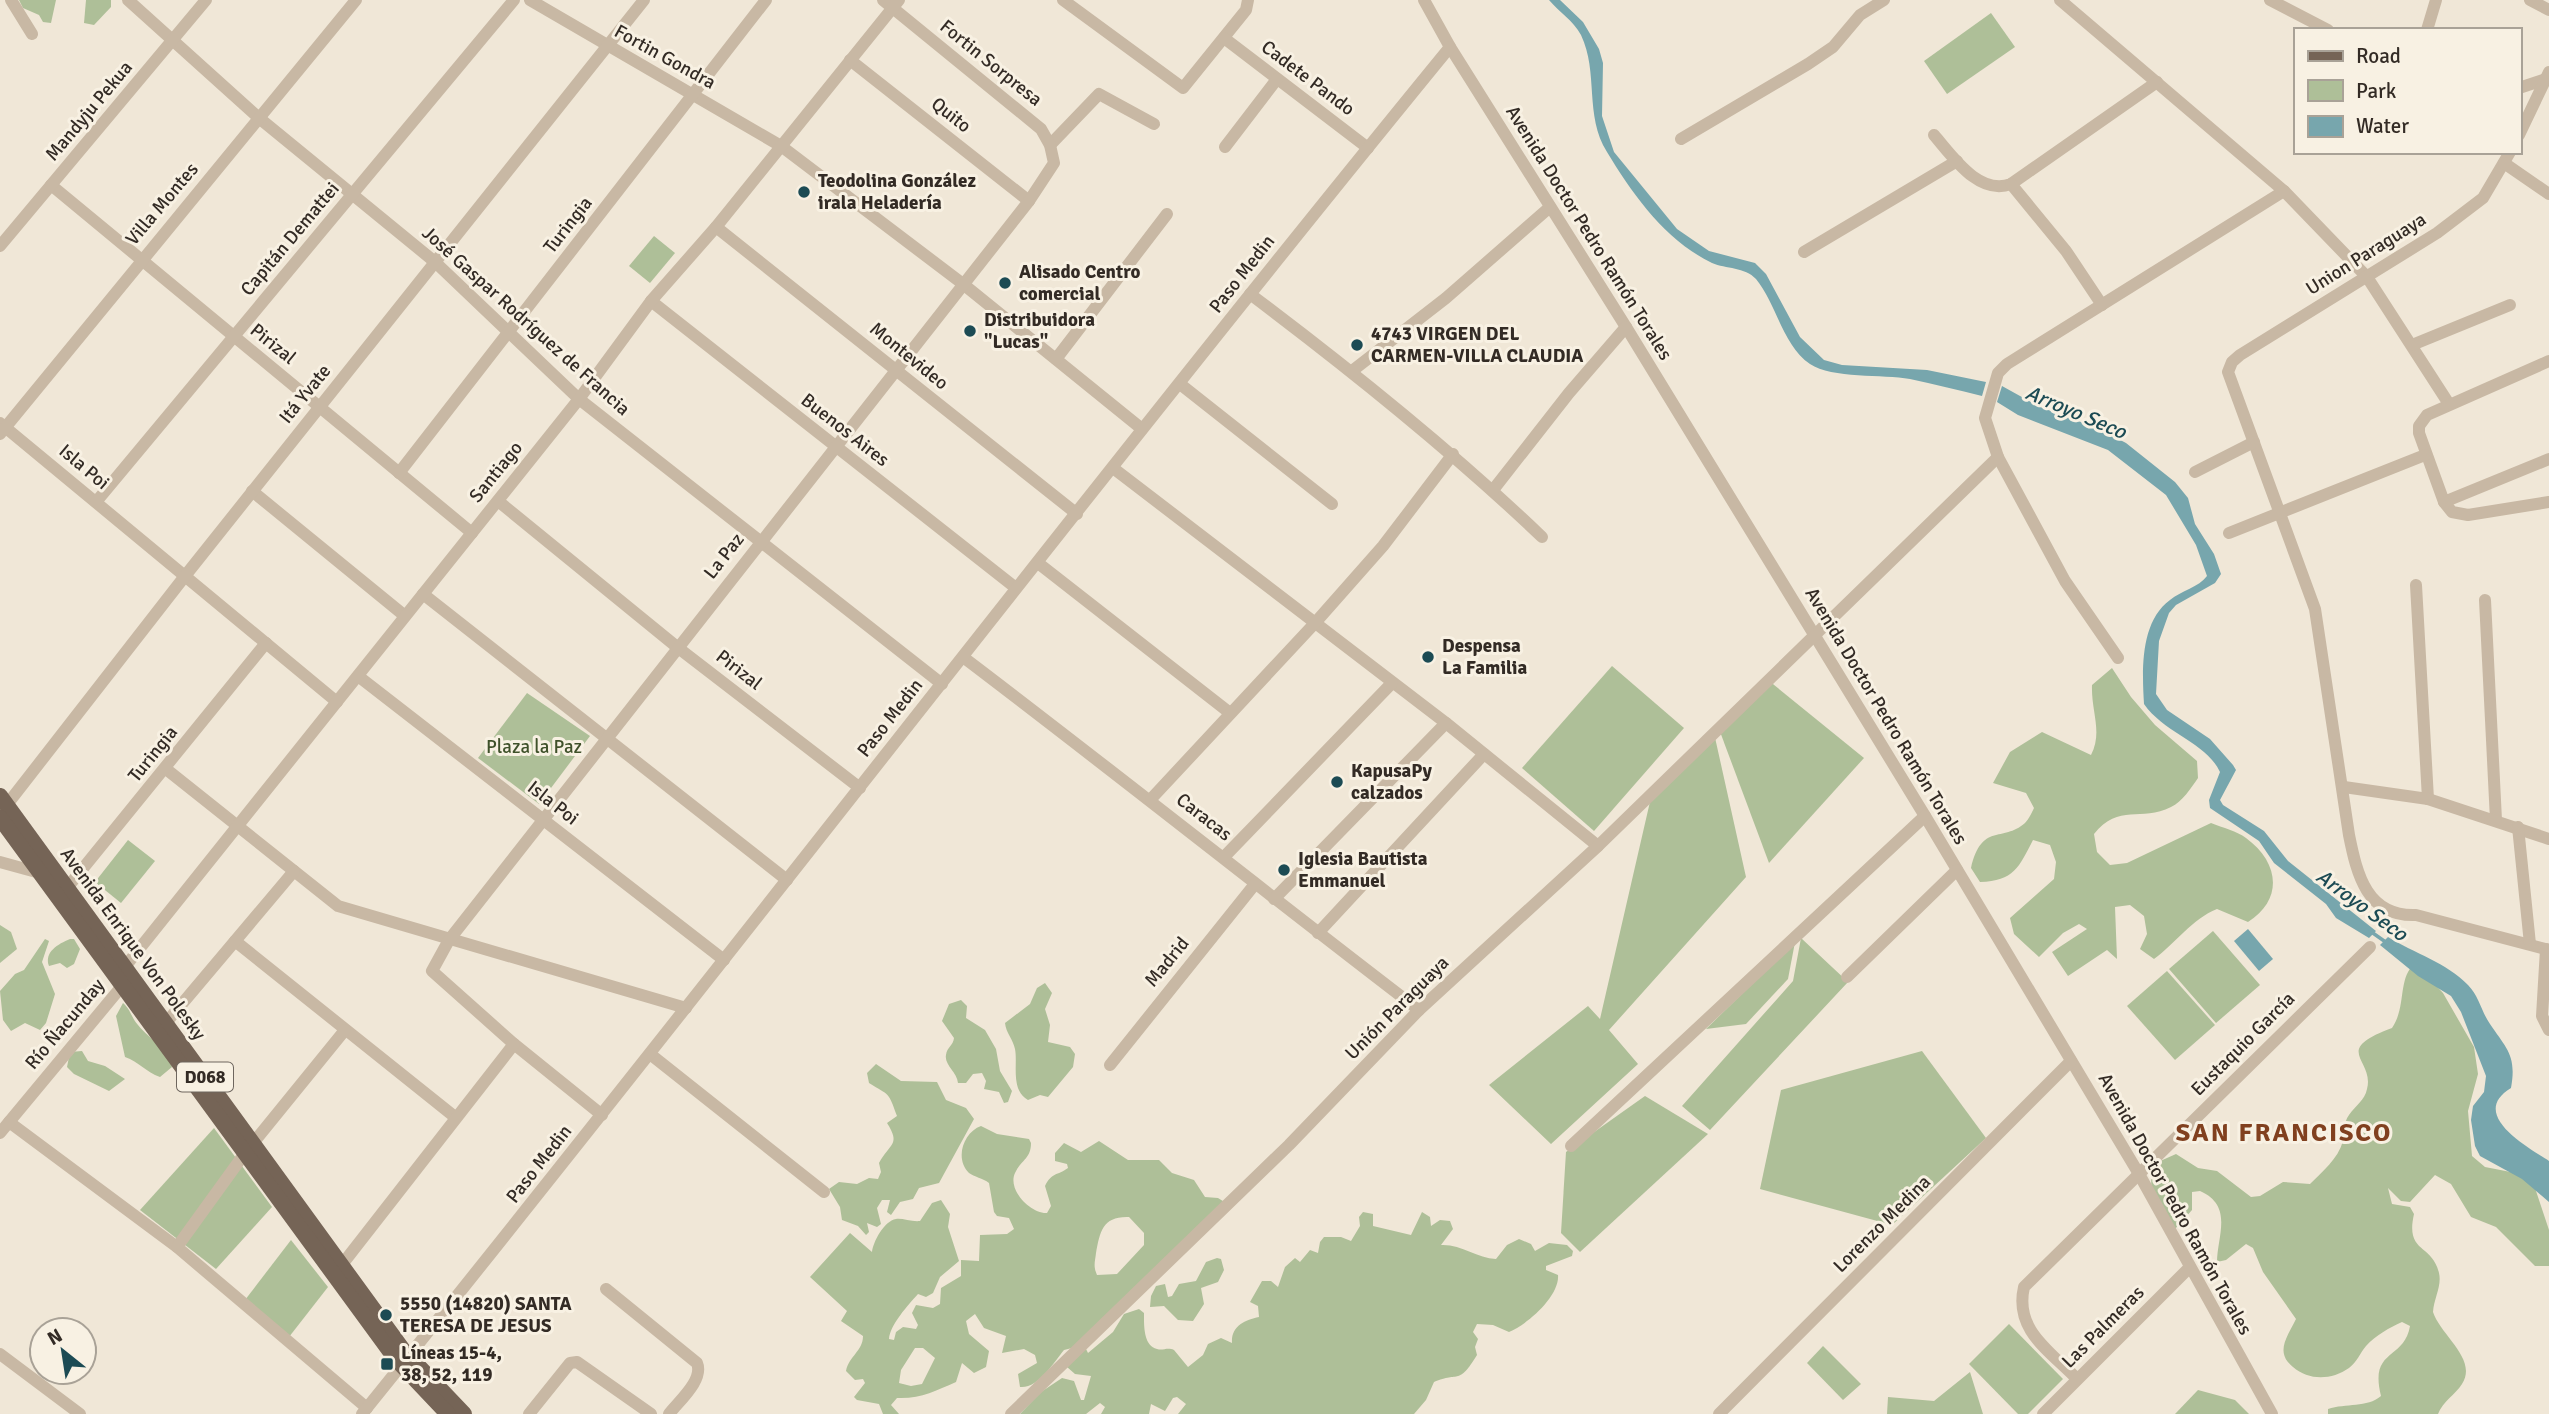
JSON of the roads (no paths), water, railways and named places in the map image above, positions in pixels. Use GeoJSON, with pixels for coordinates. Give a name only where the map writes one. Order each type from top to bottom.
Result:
{"type":"FeatureCollection","features":[{"type":"Feature","properties":{"kind":"main road","name":"Avenida Enrique Von Polesky"},"geometry":{"type":"LineString","coordinates":[[2,808],[40,873],[122,986],[250,1148]]}},
{"type":"Feature","properties":{"kind":"main road","name":"Avenida Enrique Von Polesky"},"geometry":{"type":"LineString","coordinates":[[2,808],[67,888],[250,1148],[406,1363],[448,1414]]}},
{"type":"Feature","properties":{"kind":"main road","name":"Avenida Enrique Von Polesky"},"geometry":{"type":"LineString","coordinates":[[406,1363],[464,1414]]}},
{"type":"Feature","properties":{"kind":"street"},"geometry":{"type":"LineString","coordinates":[[11,0],[32,34]]}},
{"type":"Feature","properties":{"kind":"street","name":"José Gaspar Rodríguez de Francia"},"geometry":{"type":"LineString","coordinates":[[128,0],[259,117],[435,262],[579,399],[942,684]]}},
{"type":"Feature","properties":{"kind":"street","name":"Mandyju Pekua"},"geometry":{"type":"LineString","coordinates":[[0,246],[206,0]]}},
{"type":"Feature","properties":{"kind":"street","name":"Villa Montes"},"geometry":{"type":"LineString","coordinates":[[2,428],[356,0]]}},
{"type":"Feature","properties":{"kind":"street","name":"Capitán Demattei"},"geometry":{"type":"LineString","coordinates":[[96,502],[514,0]]}},
{"type":"Feature","properties":{"kind":"street","name":"Fortin Gondra"},"geometry":{"type":"LineString","coordinates":[[530,0],[781,146],[963,285],[1142,429]]}},
{"type":"Feature","properties":{"kind":"street","name":"Itá Yvate"},"geometry":{"type":"LineString","coordinates":[[2,808],[644,0]]}},
{"type":"Feature","properties":{"kind":"street","name":"Turingia"},"geometry":{"type":"LineString","coordinates":[[400,473],[766,0]]}},
{"type":"Feature","properties":{"kind":"street"},"geometry":{"type":"LineString","coordinates":[[1063,0],[1183,88],[1247,10],[1248,0]]}},
{"type":"Feature","properties":{"kind":"street","name":"Avenida Doctor Pedro Ramón Torales"},"geometry":{"type":"LineString","coordinates":[[1424,0],[1450,47],[1626,327],[1925,816],[2139,1174],[2272,1414]]}},
{"type":"Feature","properties":{"kind":"street"},"geometry":{"type":"LineString","coordinates":[[1681,139],[1833,47],[1860,15],[1884,0]]}},
{"type":"Feature","properties":{"kind":"street"},"geometry":{"type":"LineString","coordinates":[[2062,0],[2284,191],[2367,278],[2449,404]]}},
{"type":"Feature","properties":{"kind":"street"},"geometry":{"type":"LineString","coordinates":[[2270,0],[2324,28]]}},
{"type":"Feature","properties":{"kind":"street"},"geometry":{"type":"LineString","coordinates":[[2428,28],[2436,0]]}},
{"type":"Feature","properties":{"kind":"street"},"geometry":{"type":"LineString","coordinates":[[2530,0],[2549,10]]}},
{"type":"Feature","properties":{"kind":"street","name":"Santiago"},"geometry":{"type":"LineString","coordinates":[[124,968],[579,399],[651,301],[716,227],[850,60],[891,3]]}},
{"type":"Feature","properties":{"kind":"street","name":"Fortin Sorpresa"},"geometry":{"type":"LineString","coordinates":[[891,3],[1041,129],[1050,145]]}},
{"type":"Feature","properties":{"kind":"street","name":"Cadete Pando"},"geometry":{"type":"LineString","coordinates":[[1224,38],[1368,148]]}},
{"type":"Feature","properties":{"kind":"street","name":"Paso Medin"},"geometry":{"type":"LineString","coordinates":[[364,1411],[406,1363],[1142,429],[1450,47]]}},
{"type":"Feature","properties":{"kind":"street","name":"Quito"},"geometry":{"type":"LineString","coordinates":[[850,60],[1028,201]]}},
{"type":"Feature","properties":{"kind":"street"},"geometry":{"type":"LineString","coordinates":[[2521,87],[2547,76]]}},
{"type":"Feature","properties":{"kind":"street"},"geometry":{"type":"LineString","coordinates":[[2521,128],[2547,76]]}},
{"type":"Feature","properties":{"kind":"street"},"geometry":{"type":"LineString","coordinates":[[1225,147],[1277,79]]}},
{"type":"Feature","properties":{"kind":"street"},"geometry":{"type":"LineString","coordinates":[[1934,135],[1957,161],[1986,186],[2002,187],[2011,184],[2157,82]]}},
{"type":"Feature","properties":{"kind":"street"},"geometry":{"type":"LineString","coordinates":[[1050,145],[1099,94],[1154,124]]}},
{"type":"Feature","properties":{"kind":"street","name":"La Paz"},"geometry":{"type":"LineString","coordinates":[[514,1045],[432,971],[449,940],[1053,169],[1050,145]]}},
{"type":"Feature","properties":{"kind":"street"},"geometry":{"type":"LineString","coordinates":[[2507,158],[2549,194]]}},
{"type":"Feature","properties":{"kind":"street","name":"Union Paraguaya"},"geometry":{"type":"LineString","coordinates":[[2254,442],[2228,372],[2232,362],[2437,233],[2483,198],[2507,158]]}},
{"type":"Feature","properties":{"kind":"street"},"geometry":{"type":"LineString","coordinates":[[1804,252],[1957,161]]}},
{"type":"Feature","properties":{"kind":"street"},"geometry":{"type":"LineString","coordinates":[[2011,184],[2066,251],[2102,304]]}},
{"type":"Feature","properties":{"kind":"street","name":"Pirizal"},"geometry":{"type":"LineString","coordinates":[[51,185],[472,533]]}},
{"type":"Feature","properties":{"kind":"street"},"geometry":{"type":"LineString","coordinates":[[2118,658],[2065,581],[1998,457],[1985,418],[1998,373],[2007,364],[2284,191]]}},
{"type":"Feature","properties":{"kind":"street"},"geometry":{"type":"LineString","coordinates":[[1352,371],[1447,298],[1550,207]]}},
{"type":"Feature","properties":{"kind":"street"},"geometry":{"type":"LineString","coordinates":[[1056,359],[1167,214]]}},
{"type":"Feature","properties":{"kind":"street","name":"Montevideo"},"geometry":{"type":"LineString","coordinates":[[716,227],[1077,514]]}},
{"type":"Feature","properties":{"kind":"street"},"geometry":{"type":"LineString","coordinates":[[1250,294],[1352,371],[1453,454],[1542,537]]}},
{"type":"Feature","properties":{"kind":"street","name":"Buenos Aires"},"geometry":{"type":"LineString","coordinates":[[651,301],[1016,588]]}},
{"type":"Feature","properties":{"kind":"street"},"geometry":{"type":"LineString","coordinates":[[2412,345],[2510,305]]}},
{"type":"Feature","properties":{"kind":"street"},"geometry":{"type":"LineString","coordinates":[[1493,491],[1569,393],[1626,327]]}},
{"type":"Feature","properties":{"kind":"street"},"geometry":{"type":"LineString","coordinates":[[2549,361],[2449,404],[2422,420],[2419,433],[2444,502],[2452,512],[2468,515],[2549,502]]}},
{"type":"Feature","properties":{"kind":"street"},"geometry":{"type":"LineString","coordinates":[[1180,384],[1332,504]]}},
{"type":"Feature","properties":{"kind":"street","name":"Isla Poi"},"geometry":{"type":"LineString","coordinates":[[2,428],[96,502],[337,702]]}},
{"type":"Feature","properties":{"kind":"street"},"geometry":{"type":"LineString","coordinates":[[2195,472],[2254,442],[2315,608],[2356,869],[2381,908],[2396,915],[2416,915],[2548,949],[2542,1016],[2549,1030]]}},
{"type":"Feature","properties":{"kind":"street"},"geometry":{"type":"LineString","coordinates":[[1151,799],[1383,546],[1453,454]]}},
{"type":"Feature","properties":{"kind":"street"},"geometry":{"type":"LineString","coordinates":[[2229,533],[2425,455]]}},
{"type":"Feature","properties":{"kind":"street","name":"Unión Paraguaya"},"geometry":{"type":"LineString","coordinates":[[1012,1414],[1289,1145],[1419,1010],[1598,846],[1998,457]]}},
{"type":"Feature","properties":{"kind":"street"},"geometry":{"type":"LineString","coordinates":[[2444,502],[2549,459]]}},
{"type":"Feature","properties":{"kind":"street"},"geometry":{"type":"LineString","coordinates":[[1113,468],[1446,723],[1598,846]]}},
{"type":"Feature","properties":{"kind":"street"},"geometry":{"type":"LineString","coordinates":[[253,491],[405,616]]}},
{"type":"Feature","properties":{"kind":"street","name":"Pirizal"},"geometry":{"type":"LineString","coordinates":[[498,501],[677,647],[860,788]]}},
{"type":"Feature","properties":{"kind":"street"},"geometry":{"type":"LineString","coordinates":[[1038,564],[1230,713]]}},
{"type":"Feature","properties":{"kind":"street"},"geometry":{"type":"LineString","coordinates":[[2416,584],[2428,799]]}},
{"type":"Feature","properties":{"kind":"street"},"geometry":{"type":"LineString","coordinates":[[423,594],[787,880]]}},
{"type":"Feature","properties":{"kind":"street"},"geometry":{"type":"LineString","coordinates":[[2485,600],[2496,820]]}},
{"type":"Feature","properties":{"kind":"street","name":"Turingia"},"geometry":{"type":"LineString","coordinates":[[67,888],[266,643]]}},
{"type":"Feature","properties":{"kind":"street","name":"Caracas"},"geometry":{"type":"LineString","coordinates":[[963,657],[1151,799],[1274,899],[1419,1010]]}},
{"type":"Feature","properties":{"kind":"street","name":"Isla Poi"},"geometry":{"type":"LineString","coordinates":[[358,676],[724,960]]}},
{"type":"Feature","properties":{"kind":"street"},"geometry":{"type":"LineString","coordinates":[[1224,858],[1392,683]]}},
{"type":"Feature","properties":{"kind":"street"},"geometry":{"type":"LineString","coordinates":[[1274,899],[1446,723]]}},
{"type":"Feature","properties":{"kind":"street"},"geometry":{"type":"LineString","coordinates":[[1318,933],[1484,754]]}},
{"type":"Feature","properties":{"kind":"street"},"geometry":{"type":"LineString","coordinates":[[166,769],[338,905],[686,1008]]}},
{"type":"Feature","properties":{"kind":"street"},"geometry":{"type":"LineString","coordinates":[[2344,787],[2428,799],[2549,839]]}},
{"type":"Feature","properties":{"kind":"street"},"geometry":{"type":"LineString","coordinates":[[1571,1146],[1925,816]]}},
{"type":"Feature","properties":{"kind":"street"},"geometry":{"type":"LineString","coordinates":[[2518,827],[2530,944]]}},
{"type":"Feature","properties":{"kind":"street"},"geometry":{"type":"LineString","coordinates":[[0,862],[40,873]]}},
{"type":"Feature","properties":{"kind":"street"},"geometry":{"type":"LineString","coordinates":[[1847,977],[1957,870]]}},
{"type":"Feature","properties":{"kind":"street"},"geometry":{"type":"LineString","coordinates":[[165,1024],[294,871]]}},
{"type":"Feature","properties":{"kind":"street","name":"Madrid"},"geometry":{"type":"LineString","coordinates":[[1110,1065],[1255,884]]}},
{"type":"Feature","properties":{"kind":"street"},"geometry":{"type":"LineString","coordinates":[[235,942],[454,1117]]}},
{"type":"Feature","properties":{"kind":"street","name":"Eustaquio García"},"geometry":{"type":"LineString","coordinates":[[2077,1379],[2029,1330],[2020,1304],[2024,1287],[2370,947]]}},
{"type":"Feature","properties":{"kind":"street","name":"Río Ñacunday"},"geometry":{"type":"LineString","coordinates":[[0,1133],[122,986],[124,968]]}},
{"type":"Feature","properties":{"kind":"street"},"geometry":{"type":"LineString","coordinates":[[177,1247],[250,1148],[345,1030]]}},
{"type":"Feature","properties":{"kind":"street"},"geometry":{"type":"LineString","coordinates":[[338,1269],[454,1117],[514,1045],[602,1115]]}},
{"type":"Feature","properties":{"kind":"street"},"geometry":{"type":"LineString","coordinates":[[650,1054],[824,1192]]}},
{"type":"Feature","properties":{"kind":"street","name":"Lorenzo Medina"},"geometry":{"type":"LineString","coordinates":[[1719,1414],[2071,1061]]}},
{"type":"Feature","properties":{"kind":"street"},"geometry":{"type":"LineString","coordinates":[[9,1122],[177,1247],[364,1411]]}},
{"type":"Feature","properties":{"kind":"street","name":"Las Palmeras"},"geometry":{"type":"LineString","coordinates":[[2043,1414],[2190,1267]]}},
{"type":"Feature","properties":{"kind":"street"},"geometry":{"type":"LineString","coordinates":[[606,1289],[697,1363],[700,1369],[698,1378],[669,1414]]}},
{"type":"Feature","properties":{"kind":"street"},"geometry":{"type":"LineString","coordinates":[[0,1354],[80,1414]]}},
{"type":"Feature","properties":{"kind":"street"},"geometry":{"type":"LineString","coordinates":[[529,1414],[570,1363],[578,1362],[651,1414]]}},
{"type":"Feature","properties":{"kind":"water"},"geometry":{"type":"Polygon","coordinates":[[[1549,0],[1560,0],[1583,22],[1599,49],[1603,63],[1602,116],[1614,152],[1677,229],[1709,251],[1755,263],[1766,274],[1800,337],[1824,360],[1842,365],[1927,370],[1986,382],[1982,396],[1910,379],[1831,372],[1810,364],[1801,356],[1786,336],[1763,289],[1752,275],[1717,265],[1695,253],[1665,229],[1639,200],[1600,138],[1593,109],[1589,64],[1581,35],[1549,0]]]}},
{"type":"Feature","properties":{"kind":"water"},"geometry":{"type":"Polygon","coordinates":[[[2002,386],[2040,407],[2097,428],[2126,443],[2175,482],[2188,498],[2195,524],[2214,554],[2221,574],[2215,583],[2176,605],[2169,613],[2159,641],[2156,694],[2167,710],[2210,739],[2233,765],[2236,770],[2220,800],[2223,805],[2264,831],[2288,861],[2376,931],[2369,938],[2336,918],[2326,904],[2274,863],[2259,841],[2210,808],[2209,800],[2220,772],[2214,762],[2163,723],[2144,704],[2143,662],[2153,621],[2160,609],[2170,600],[2207,576],[2196,545],[2166,495],[2108,450],[2018,415],[1997,402],[2002,386]]]}},
{"type":"Feature","properties":{"kind":"water"},"geometry":{"type":"Polygon","coordinates":[[[2248,929],[2273,959],[2259,971],[2234,941],[2248,929]]]}},
{"type":"Feature","properties":{"kind":"water"},"geometry":{"type":"Polygon","coordinates":[[[2388,937],[2450,970],[2475,994],[2511,1060],[2511,1088],[2499,1098],[2496,1108],[2498,1119],[2516,1139],[2549,1161],[2549,1202],[2522,1179],[2480,1156],[2475,1146],[2471,1120],[2473,1106],[2484,1092],[2486,1076],[2461,1012],[2451,996],[2418,976],[2380,945],[2388,937]]]}},
{"type":"Feature","properties":{"kind":"waterway","name":"Arroyo Seco"},"geometry":{"type":"LineString","coordinates":[[2370,931],[2387,943]]}},
{"type":"Feature","properties":{"kind":"place","name":"Teodolina González irala Heladería"},"geometry":{"type":"Point","coordinates":[804,192]}},
{"type":"Feature","properties":{"kind":"place","name":"Alisado Centro comercial"},"geometry":{"type":"Point","coordinates":[1005,283]}},
{"type":"Feature","properties":{"kind":"place","name":"Distribuidora \"Lucas\""},"geometry":{"type":"Point","coordinates":[970,331]}},
{"type":"Feature","properties":{"kind":"place","name":"4743 VIRGEN DEL CARMEN-VILLA CLAUDIA"},"geometry":{"type":"Point","coordinates":[1357,345]}},
{"type":"Feature","properties":{"kind":"place","name":"Despensa La Familia"},"geometry":{"type":"Point","coordinates":[1428,657]}},
{"type":"Feature","properties":{"kind":"place","name":"KapusaPy calzados"},"geometry":{"type":"Point","coordinates":[1337,782]}},
{"type":"Feature","properties":{"kind":"place","name":"Iglesia Bautista Emmanuel"},"geometry":{"type":"Point","coordinates":[1284,870]}},
{"type":"Feature","properties":{"kind":"place","name":"5550 (14820) SANTA TERESA DE JESUS"},"geometry":{"type":"Point","coordinates":[386,1315]}},
{"type":"Feature","properties":{"kind":"place","name":"Líneas 15-4, 38, 52, 119"},"geometry":{"type":"Point","coordinates":[387,1364]}},
{"type":"Feature","properties":{"kind":"district","name":"SAN FRANCISCO"},"geometry":{"type":"Point","coordinates":[2284,1133]}},
{"type":"Feature","properties":{"kind":"park label","name":"Plaza la Paz"},"geometry":{"type":"Point","coordinates":[534,747]}}]}
